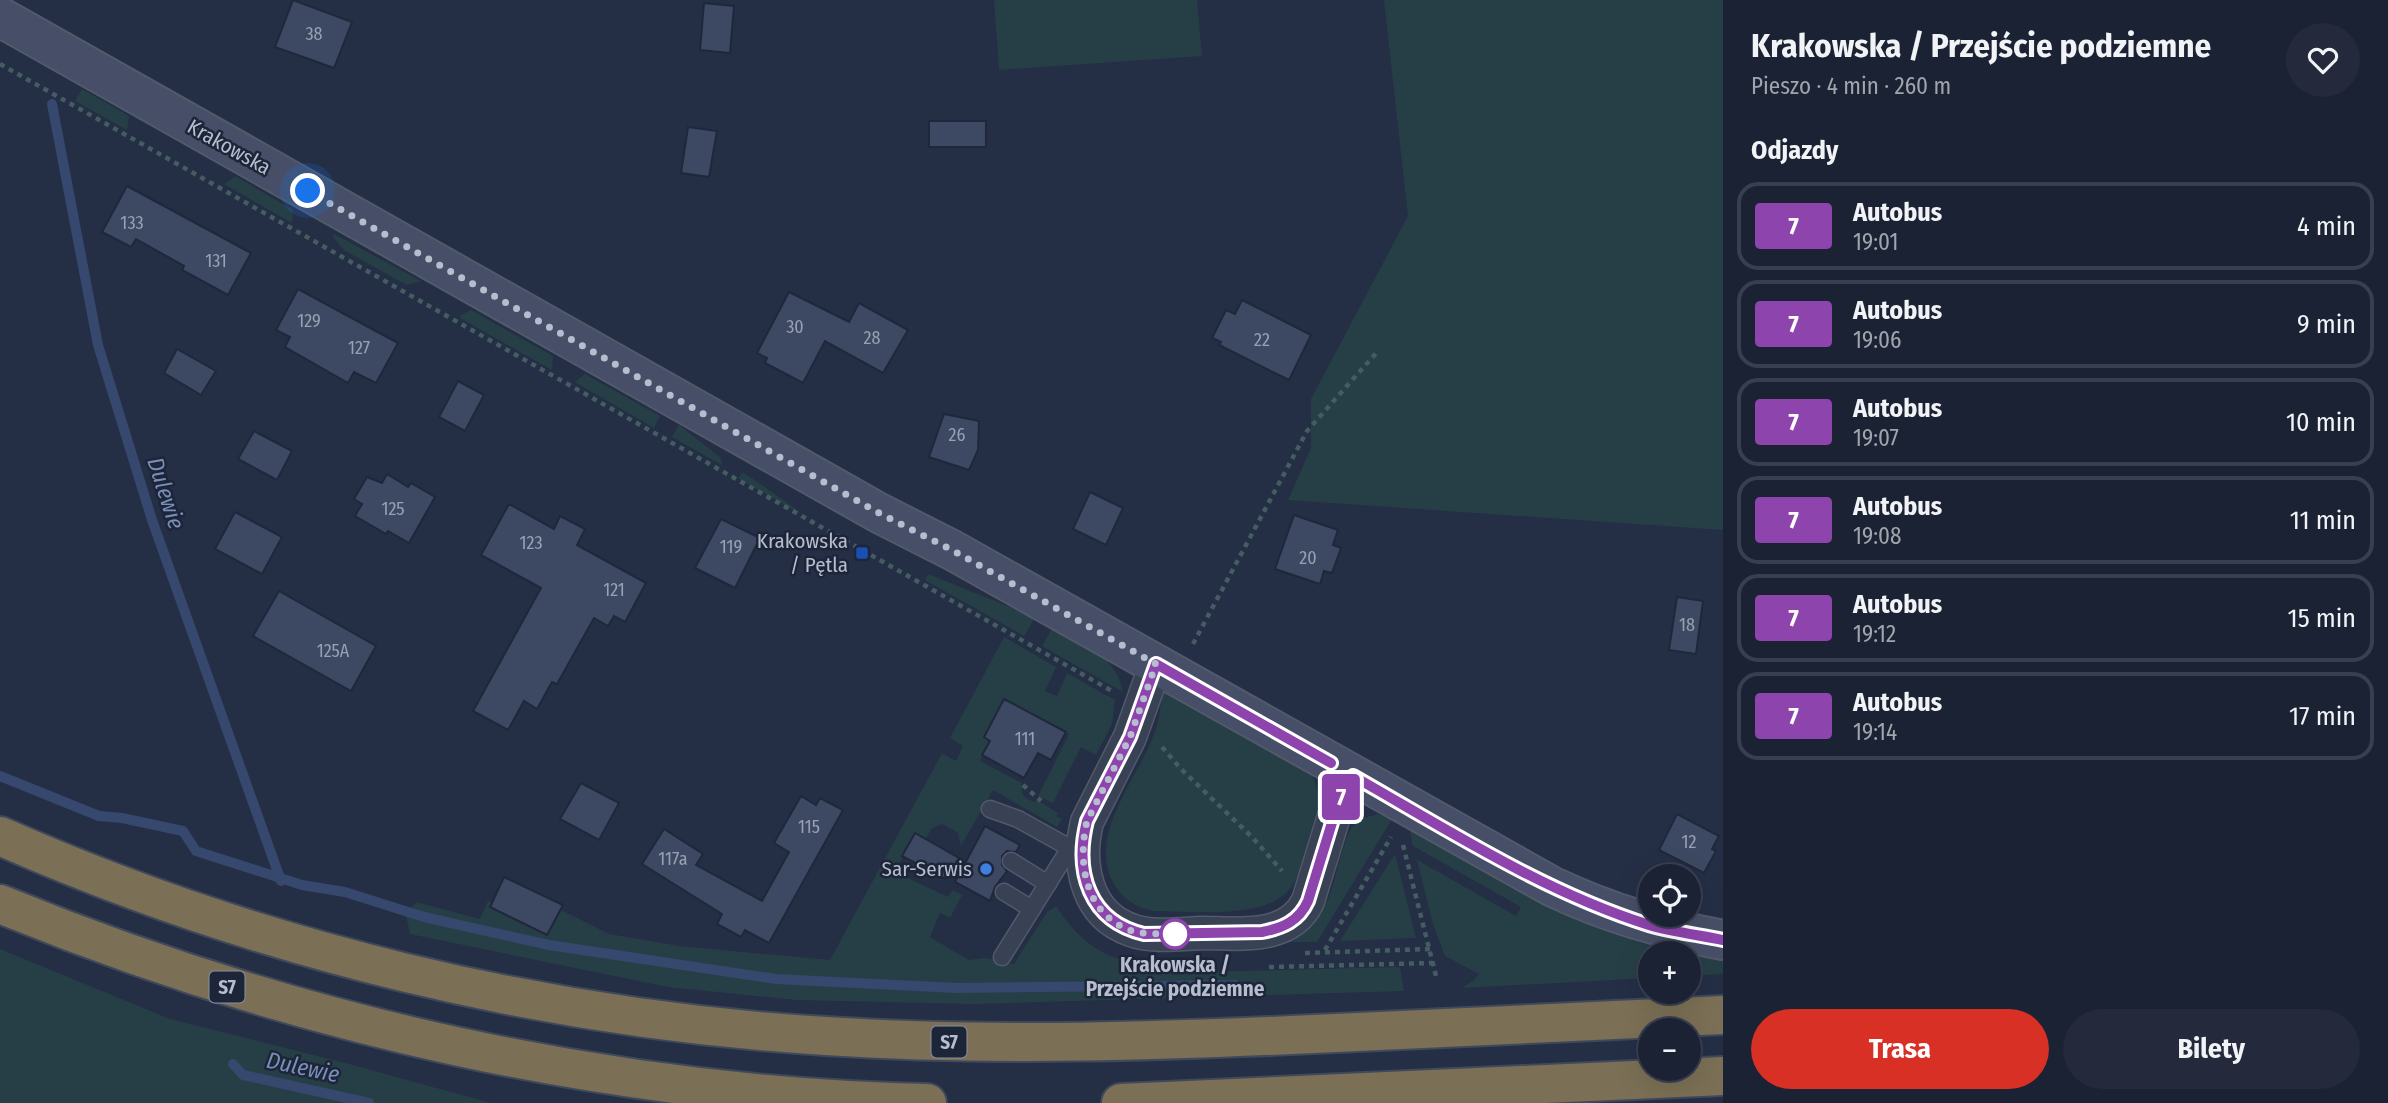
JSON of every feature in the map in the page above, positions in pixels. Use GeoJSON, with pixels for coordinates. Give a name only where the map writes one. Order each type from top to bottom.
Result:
{"type":"FeatureCollection","features":[{"type":"Feature","properties":{"kind":"highway","name":"S7"},"geometry":{"type":"LineString","coordinates":[[0,836],[72,867],[159,899],[266,934],[389,968],[564,1004],[774,1032],[950,1042],[1105,1042],[1723,1015]]}},
{"type":"Feature","properties":{"kind":"highway","name":"S7"},"geometry":{"type":"LineString","coordinates":[[0,904],[121,951],[247,993],[370,1027],[488,1053],[647,1080],[744,1092],[928,1103]]}},
{"type":"Feature","properties":{"kind":"highway"},"geometry":{"type":"LineString","coordinates":[[1121,1103],[1723,1076]]}},
{"type":"Feature","properties":{"kind":"street","name":"Krakowska"},"geometry":{"type":"LineString","coordinates":[[0,17],[867,507],[952,550],[1553,887],[1649,925],[1723,940]]}},
{"type":"Feature","properties":{"kind":"street"},"geometry":{"type":"LineString","coordinates":[[1166,670],[1141,707],[1130,737],[1087,821],[1084,835],[1082,864],[1091,894],[1109,917],[1130,930],[1144,934],[1262,932],[1290,923],[1299,916],[1308,901],[1338,803],[1353,776]]}},
{"type":"Feature","properties":{"kind":"lane"},"geometry":{"type":"LineString","coordinates":[[990,809],[1018,819],[1070,848]]}},
{"type":"Feature","properties":{"kind":"lane"},"geometry":{"type":"LineString","coordinates":[[1002,957],[1087,821]]}},
{"type":"Feature","properties":{"kind":"lane"},"geometry":{"type":"LineString","coordinates":[[1012,862],[1048,884]]}},
{"type":"Feature","properties":{"kind":"lane"},"geometry":{"type":"LineString","coordinates":[[1004,892],[1032,909]]}},
{"type":"Feature","properties":{"kind":"path"},"geometry":{"type":"LineString","coordinates":[[0,64],[1141,707],[1164,752],[1253,838],[1335,934]]}},
{"type":"Feature","properties":{"kind":"path"},"geometry":{"type":"LineString","coordinates":[[1166,670],[1307,431],[1378,351]]}},
{"type":"Feature","properties":{"kind":"path"},"geometry":{"type":"LineString","coordinates":[[1324,951],[1408,807]]}},
{"type":"Feature","properties":{"kind":"path"},"geometry":{"type":"LineString","coordinates":[[1407,859],[1436,976]]}},
{"type":"Feature","properties":{"kind":"path"},"geometry":{"type":"LineString","coordinates":[[1354,950],[1430,948]]}},
{"type":"Feature","properties":{"kind":"path"},"geometry":{"type":"LineString","coordinates":[[1266,967],[1433,963]]}},
{"type":"Feature","properties":{"kind":"green space"},"geometry":{"type":"Polygon","coordinates":[[[994,0],[1197,0],[1202,56],[999,70],[994,0]]]}},
{"type":"Feature","properties":{"kind":"green space"},"geometry":{"type":"Polygon","coordinates":[[[1384,0],[1723,0],[1723,530],[1288,500],[1311,448],[1311,399],[1408,216],[1384,0]]]}},
{"type":"Feature","properties":{"kind":"green space"},"geometry":{"type":"Polygon","coordinates":[[[82,89],[129,116],[127,130],[75,101],[82,89]]]}},
{"type":"Feature","properties":{"kind":"green space"},"geometry":{"type":"Polygon","coordinates":[[[235,176],[293,210],[292,223],[224,184],[235,176]]]}},
{"type":"Feature","properties":{"kind":"green space"},"geometry":{"type":"Polygon","coordinates":[[[334,234],[421,281],[407,285],[401,282],[344,250],[333,237],[334,234]]]}},
{"type":"Feature","properties":{"kind":"green space"},"geometry":{"type":"Polygon","coordinates":[[[471,310],[553,356],[552,370],[460,318],[471,310]]]}},
{"type":"Feature","properties":{"kind":"green space"},"geometry":{"type":"Polygon","coordinates":[[[585,374],[660,416],[654,428],[575,382],[585,374]]]}},
{"type":"Feature","properties":{"kind":"green space"},"geometry":{"type":"Polygon","coordinates":[[[679,425],[721,458],[722,465],[672,437],[679,425]]]}},
{"type":"Feature","properties":{"kind":"green space"},"geometry":{"type":"Polygon","coordinates":[[[743,472],[796,509],[797,512],[738,478],[743,472]]]}},
{"type":"Feature","properties":{"kind":"green space"},"geometry":{"type":"Polygon","coordinates":[[[928,574],[1035,617],[1024,636],[925,580],[928,574]]]}},
{"type":"Feature","properties":{"kind":"green space"},"geometry":{"type":"Polygon","coordinates":[[[1053,627],[1086,645],[1106,660],[1123,692],[1042,646],[1053,627]]]}},
{"type":"Feature","properties":{"kind":"green space"},"geometry":{"type":"Polygon","coordinates":[[[1004,637],[1056,667],[1045,691],[1057,696],[1067,673],[1115,700],[1112,724],[1096,755],[1081,747],[1053,803],[1038,796],[1069,734],[1004,700],[984,737],[990,741],[980,761],[1022,783],[1025,797],[1034,802],[1037,800],[1058,813],[1056,816],[1062,819],[1057,827],[993,790],[961,846],[958,833],[942,824],[931,829],[926,839],[915,834],[895,872],[948,897],[953,890],[962,895],[950,918],[940,913],[930,937],[969,960],[986,958],[1014,964],[1047,912],[1056,906],[1072,928],[1092,946],[1108,955],[1148,966],[1158,973],[1400,967],[1404,991],[973,1004],[797,1000],[668,987],[410,934],[406,915],[416,902],[480,919],[488,901],[549,932],[561,910],[609,934],[679,946],[830,960],[942,753],[956,761],[963,746],[950,738],[1004,637]]]}},
{"type":"Feature","properties":{"kind":"green space"},"geometry":{"type":"Polygon","coordinates":[[[1164,692],[1311,773],[1318,799],[1302,864],[1292,886],[1281,897],[1266,905],[1229,912],[1154,911],[1125,898],[1108,872],[1106,852],[1115,813],[1155,732],[1164,692]]]}},
{"type":"Feature","properties":{"kind":"green space"},"geometry":{"type":"Polygon","coordinates":[[[1378,814],[1392,819],[1317,942],[1290,942],[1306,931],[1325,906],[1351,828],[1360,819],[1378,814]]]}},
{"type":"Feature","properties":{"kind":"green space"},"geometry":{"type":"Polygon","coordinates":[[[1410,829],[1560,911],[1638,942],[1638,979],[1462,988],[1479,974],[1445,956],[1433,924],[1417,860],[1516,916],[1521,907],[1412,844],[1410,829]]]}},
{"type":"Feature","properties":{"kind":"green space"},"geometry":{"type":"Polygon","coordinates":[[[1395,854],[1416,938],[1340,941],[1395,854]]]}},
{"type":"Feature","properties":{"kind":"green space"},"geometry":{"type":"Polygon","coordinates":[[[0,949],[170,1019],[491,1103],[0,1103],[0,949]]]}},
{"type":"Feature","properties":{"kind":"green space"},"geometry":{"type":"Polygon","coordinates":[[[1701,956],[1723,959],[1723,974],[1701,975],[1701,956]]]}},
{"type":"Feature","properties":{"kind":"building"},"geometry":{"type":"Polygon","coordinates":[[[293,0],[352,22],[334,68],[275,47],[293,0]]]}},
{"type":"Feature","properties":{"kind":"building"},"geometry":{"type":"Polygon","coordinates":[[[704,3],[734,6],[730,53],[700,50],[704,3]]]}},
{"type":"Feature","properties":{"kind":"building"},"geometry":{"type":"Polygon","coordinates":[[[929,121],[986,121],[986,147],[929,147],[929,121]]]}},
{"type":"Feature","properties":{"kind":"building"},"geometry":{"type":"Polygon","coordinates":[[[688,127],[717,131],[709,177],[681,173],[688,127]]]}},
{"type":"Feature","properties":{"kind":"building"},"geometry":{"type":"Polygon","coordinates":[[[127,186],[251,253],[228,295],[182,270],[184,266],[136,239],[131,247],[102,232],[127,186]]]}},
{"type":"Feature","properties":{"kind":"building"},"geometry":{"type":"Polygon","coordinates":[[[298,289],[398,343],[376,383],[354,372],[348,383],[285,347],[290,337],[276,330],[298,289]]]}},
{"type":"Feature","properties":{"kind":"building"},"geometry":{"type":"Polygon","coordinates":[[[789,292],[849,322],[859,303],[908,330],[883,373],[825,341],[803,383],[765,363],[767,358],[757,353],[789,292]]]}},
{"type":"Feature","properties":{"kind":"building"},"geometry":{"type":"Polygon","coordinates":[[[1242,300],[1311,335],[1289,380],[1219,345],[1221,342],[1212,338],[1226,310],[1235,314],[1242,300]]]}},
{"type":"Feature","properties":{"kind":"building"},"geometry":{"type":"Polygon","coordinates":[[[177,349],[216,371],[201,395],[164,373],[177,349]]]}},
{"type":"Feature","properties":{"kind":"building"},"geometry":{"type":"Polygon","coordinates":[[[458,381],[484,395],[465,431],[439,417],[458,381]]]}},
{"type":"Feature","properties":{"kind":"building"},"geometry":{"type":"Polygon","coordinates":[[[944,414],[979,421],[978,450],[969,470],[929,457],[944,414]]]}},
{"type":"Feature","properties":{"kind":"building"},"geometry":{"type":"Polygon","coordinates":[[[254,431],[292,451],[277,480],[238,459],[254,431]]]}},
{"type":"Feature","properties":{"kind":"building"},"geometry":{"type":"Polygon","coordinates":[[[387,474],[408,487],[411,483],[435,497],[409,543],[388,531],[386,534],[355,516],[362,504],[354,499],[367,477],[382,483],[387,474]]]}},
{"type":"Feature","properties":{"kind":"building"},"geometry":{"type":"Polygon","coordinates":[[[1090,492],[1123,508],[1106,545],[1073,529],[1090,492]]]}},
{"type":"Feature","properties":{"kind":"building"},"geometry":{"type":"Polygon","coordinates":[[[509,504],[554,529],[560,516],[585,529],[577,545],[646,583],[625,622],[614,616],[608,626],[594,618],[557,684],[552,682],[537,709],[524,701],[508,730],[473,711],[541,588],[481,555],[509,504]]]}},
{"type":"Feature","properties":{"kind":"building"},"geometry":{"type":"Polygon","coordinates":[[[235,512],[282,537],[262,574],[215,549],[235,512]]]}},
{"type":"Feature","properties":{"kind":"building"},"geometry":{"type":"Polygon","coordinates":[[[1294,515],[1338,530],[1333,545],[1341,548],[1332,573],[1324,571],[1320,584],[1275,569],[1294,515]]]}},
{"type":"Feature","properties":{"kind":"building"},"geometry":{"type":"Polygon","coordinates":[[[721,519],[760,538],[735,588],[695,568],[721,519]]]}},
{"type":"Feature","properties":{"kind":"building"},"geometry":{"type":"Polygon","coordinates":[[[279,591],[376,646],[351,691],[253,636],[279,591]]]}},
{"type":"Feature","properties":{"kind":"building"},"geometry":{"type":"Polygon","coordinates":[[[1677,597],[1703,601],[1696,654],[1669,650],[1677,597]]]}},
{"type":"Feature","properties":{"kind":"building"},"geometry":{"type":"Polygon","coordinates":[[[1004,699],[1066,732],[1051,760],[1038,753],[1024,778],[982,755],[990,741],[984,737],[1004,699]]]}},
{"type":"Feature","properties":{"kind":"building"},"geometry":{"type":"Polygon","coordinates":[[[581,783],[619,803],[599,840],[560,819],[581,783]]]}},
{"type":"Feature","properties":{"kind":"building"},"geometry":{"type":"Polygon","coordinates":[[[801,796],[816,805],[820,798],[843,810],[769,943],[745,930],[741,937],[717,924],[722,914],[642,864],[664,829],[703,854],[696,865],[762,901],[789,852],[774,843],[801,796]]]}},
{"type":"Feature","properties":{"kind":"building"},"geometry":{"type":"Polygon","coordinates":[[[1677,814],[1719,836],[1712,849],[1716,851],[1704,873],[1701,871],[1701,864],[1686,864],[1659,850],[1677,814]]]}},
{"type":"Feature","properties":{"kind":"building","name":"Sar-Serwis"},"geometry":{"type":"Polygon","coordinates":[[[985,826],[1020,845],[1016,852],[1007,851],[1002,856],[1002,865],[1007,871],[995,887],[990,901],[955,882],[985,826]]]}},
{"type":"Feature","properties":{"kind":"building"},"geometry":{"type":"Polygon","coordinates":[[[915,833],[959,858],[945,879],[902,856],[915,833]]]}},
{"type":"Feature","properties":{"kind":"building"},"geometry":{"type":"Polygon","coordinates":[[[504,877],[563,905],[547,935],[490,907],[504,877]]]}},
{"type":"Feature","properties":{"kind":"waterway","name":"Dulewie"},"geometry":{"type":"LineString","coordinates":[[52,104],[98,345],[152,520],[281,881]]}},
{"type":"Feature","properties":{"kind":"waterway"},"geometry":{"type":"LineString","coordinates":[[0,776],[99,816],[183,831],[196,851],[302,885],[345,892],[424,917],[549,945],[776,979],[956,988],[1235,985]]}},
{"type":"Feature","properties":{"kind":"waterway","name":"Dulewie"},"geometry":{"type":"LineString","coordinates":[[233,1064],[243,1075],[369,1103]]}},
{"type":"Feature","properties":{"kind":"bus line","name":"7"},"geometry":{"type":"LineString","coordinates":[[1331,763],[1156,664],[1130,737],[1087,821],[1082,864],[1091,894],[1099,907],[1119,925],[1144,934],[1262,932],[1290,923],[1305,909],[1338,803],[1353,776],[1553,887],[1649,925],[1723,940]]}},
{"type":"Feature","properties":{"kind":"place","name":"Krakowska / Pętla"},"geometry":{"type":"Point","coordinates":[862,553]}},
{"type":"Feature","properties":{"kind":"place","name":"Sar-Serwis"},"geometry":{"type":"Point","coordinates":[986,869]}},
{"type":"Feature","properties":{"kind":"place","name":"Krakowska / Przejście podziemne"},"geometry":{"type":"Point","coordinates":[1175,934]}},
{"type":"Feature","properties":{"kind":"route"},"geometry":{"type":"LineString","coordinates":[[308,191],[879,513],[952,550],[1156,664],[1130,737],[1087,821],[1082,864],[1091,894],[1099,907],[1119,925],[1144,934],[1175,934]]}}]}
